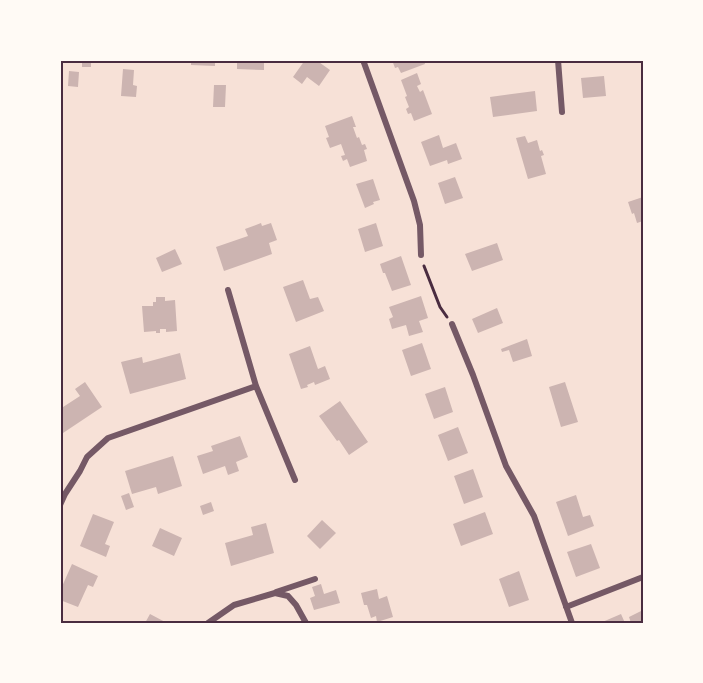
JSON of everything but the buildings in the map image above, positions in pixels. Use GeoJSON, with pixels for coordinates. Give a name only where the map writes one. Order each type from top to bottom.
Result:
{"type":"FeatureCollection","features":[{"type":"Feature","properties":{"kind":"street"},"geometry":{"type":"LineString","coordinates":[[363,60],[414,201],[420,225],[421,255]]}},
{"type":"Feature","properties":{"kind":"street"},"geometry":{"type":"LineString","coordinates":[[558,60],[562,112]]}},
{"type":"Feature","properties":{"kind":"street"},"geometry":{"type":"LineString","coordinates":[[228,290],[256,386],[296,480]]}},
{"type":"Feature","properties":{"kind":"street"},"geometry":{"type":"LineString","coordinates":[[452,324],[506,466],[534,516],[572,623]]}},
{"type":"Feature","properties":{"kind":"street"},"geometry":{"type":"LineString","coordinates":[[60,505],[64,494],[87,457],[108,438],[256,386]]}},
{"type":"Feature","properties":{"kind":"street"},"geometry":{"type":"LineString","coordinates":[[566,607],[643,577]]}},
{"type":"Feature","properties":{"kind":"street"},"geometry":{"type":"LineString","coordinates":[[208,623],[234,604],[315,579]]}},
{"type":"Feature","properties":{"kind":"street"},"geometry":{"type":"LineString","coordinates":[[275,592],[288,596],[306,623]]}},
{"type":"Feature","properties":{"kind":"path"},"geometry":{"type":"LineString","coordinates":[[421,255],[424,269],[440,307],[452,324]]}}]}
